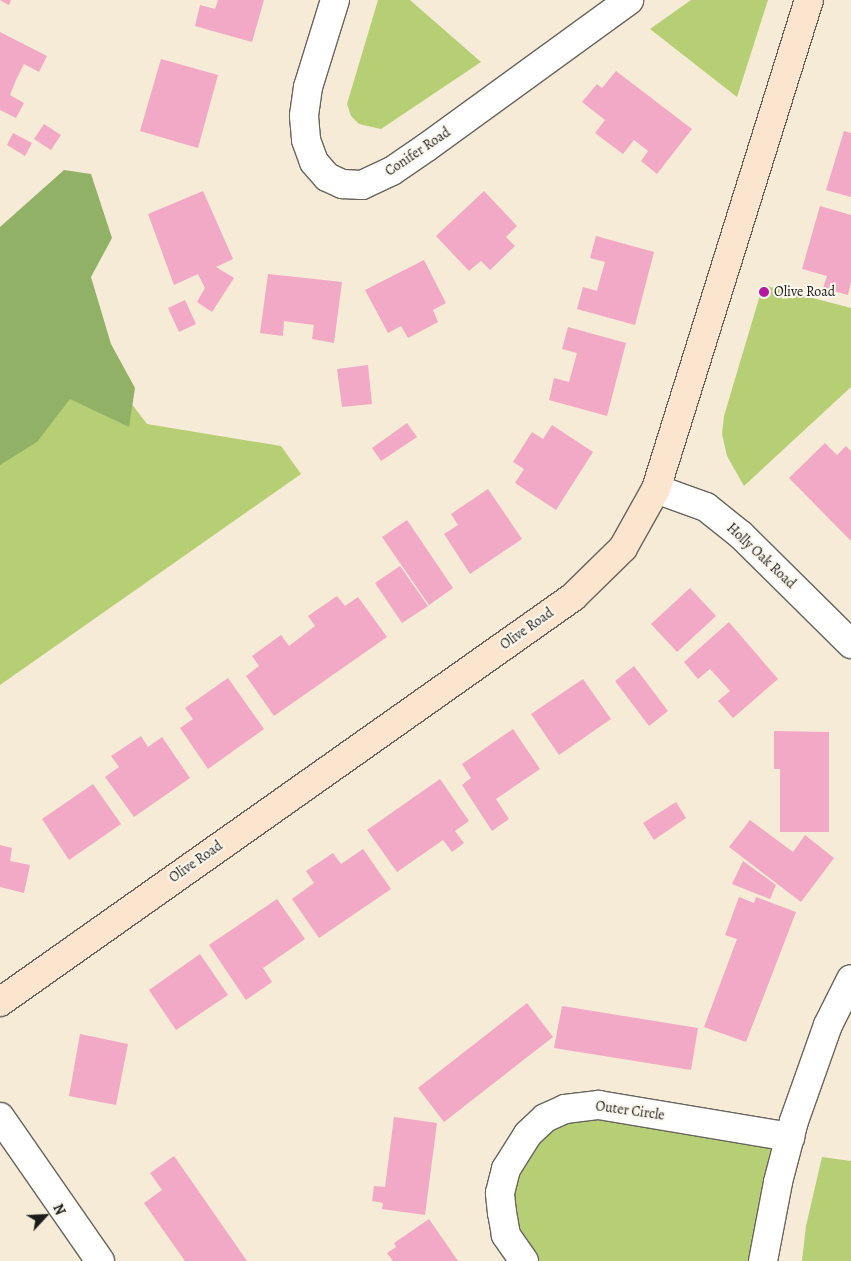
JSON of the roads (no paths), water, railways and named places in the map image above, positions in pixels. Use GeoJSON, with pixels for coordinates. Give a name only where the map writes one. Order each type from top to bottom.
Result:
{"type":"FeatureCollection","features":[{"type":"Feature","properties":{"kind":"street","name":"Conifer Road"},"geometry":{"type":"LineString","coordinates":[[335,0],[308,88],[304,116],[306,140],[314,162],[327,177],[342,184],[362,185],[392,171],[427,147],[629,0]]}},
{"type":"Feature","properties":{"kind":"street","name":"Olive Road"},"geometry":{"type":"LineString","coordinates":[[0,1002],[573,597],[623,548],[656,489],[809,0]]}},
{"type":"Feature","properties":{"kind":"street","name":"Holly Oak Road"},"geometry":{"type":"LineString","coordinates":[[656,489],[706,507],[741,534],[851,644]]}},
{"type":"Feature","properties":{"kind":"street"},"geometry":{"type":"LineString","coordinates":[[763,1261],[790,1137],[828,1025],[851,979]]}},
{"type":"Feature","properties":{"kind":"street","name":"Outer Circle"},"geometry":{"type":"LineString","coordinates":[[524,1261],[506,1235],[500,1193],[506,1169],[528,1134],[546,1118],[566,1109],[600,1105],[790,1137]]}},
{"type":"Feature","properties":{"kind":"street"},"geometry":{"type":"LineString","coordinates":[[0,1117],[100,1261]]}},
{"type":"Feature","properties":{"kind":"place","name":"Olive Road"},"geometry":{"type":"Point","coordinates":[764,292]}}]}
